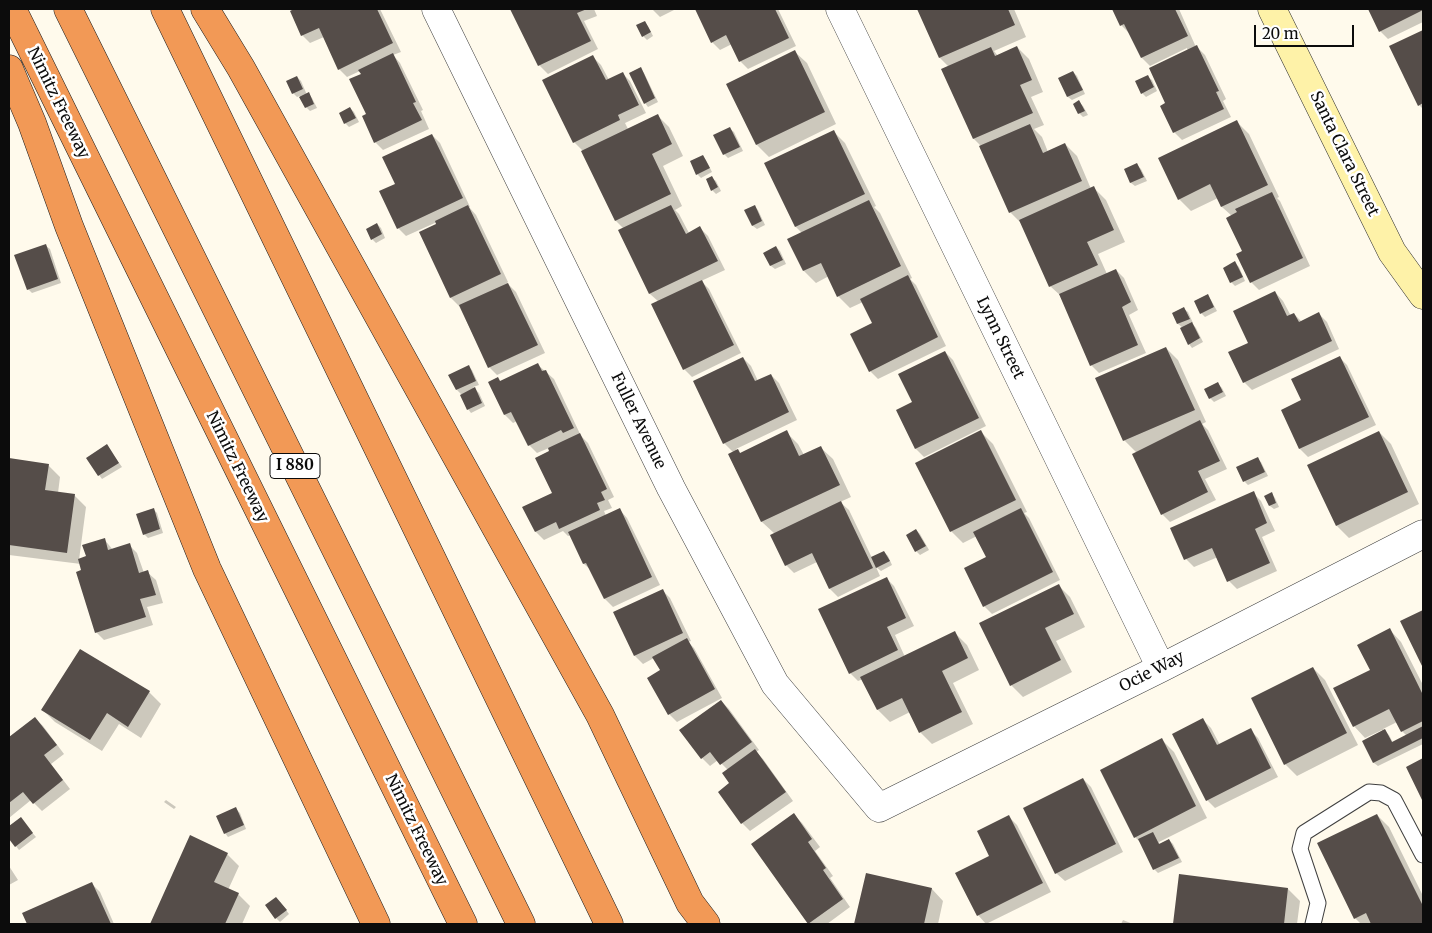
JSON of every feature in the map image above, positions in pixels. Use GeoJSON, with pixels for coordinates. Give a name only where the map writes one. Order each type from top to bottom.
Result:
{"type":"FeatureCollection","features":[{"type":"Feature","properties":{"kind":"highway","name":"Nimitz Freeway"},"geometry":{"type":"LineString","coordinates":[[12,9],[462,924]]}},
{"type":"Feature","properties":{"kind":"highway","name":"I 880"},"geometry":{"type":"LineString","coordinates":[[68,9],[521,924]]}},
{"type":"Feature","properties":{"kind":"highway"},"geometry":{"type":"LineString","coordinates":[[164,9],[609,924]]}},
{"type":"Feature","properties":{"kind":"highway"},"geometry":{"type":"LineString","coordinates":[[205,9],[241,68],[600,715],[698,917]]}},
{"type":"Feature","properties":{"kind":"highway"},"geometry":{"type":"LineString","coordinates":[[9,70],[32,122],[69,226],[207,569],[376,924]]}},
{"type":"Feature","properties":{"kind":"main road","name":"Santa Clara Street"},"geometry":{"type":"LineString","coordinates":[[1272,9],[1392,252],[1423,295]]}},
{"type":"Feature","properties":{"kind":"street","name":"Fuller Avenue"},"geometry":{"type":"LineString","coordinates":[[436,9],[672,488],[775,684],[879,808]]}},
{"type":"Feature","properties":{"kind":"street","name":"Lynn Street"},"geometry":{"type":"LineString","coordinates":[[840,9],[1161,668]]}},
{"type":"Feature","properties":{"kind":"street","name":"Ocie Way"},"geometry":{"type":"LineString","coordinates":[[879,808],[1161,668],[1423,534]]}},
{"type":"Feature","properties":{"kind":"lane"},"geometry":{"type":"LineString","coordinates":[[1313,924],[1318,903],[1300,849],[1304,833],[1368,792],[1381,793],[1394,800],[1423,855]]}},
{"type":"Feature","properties":{"kind":"building"},"geometry":{"type":"Polygon","coordinates":[[[294,9],[377,9],[393,43],[338,70],[319,28],[301,36],[290,11],[294,9]]]}},
{"type":"Feature","properties":{"kind":"building"},"geometry":{"type":"Polygon","coordinates":[[[510,9],[587,9],[577,13],[591,41],[538,66],[510,9]]]}},
{"type":"Feature","properties":{"kind":"building"},"geometry":{"type":"Polygon","coordinates":[[[695,9],[775,9],[789,38],[739,62],[726,35],[711,43],[695,9]]]}},
{"type":"Feature","properties":{"kind":"building"},"geometry":{"type":"Polygon","coordinates":[[[917,9],[1008,9],[1015,25],[939,58],[917,9]]]}},
{"type":"Feature","properties":{"kind":"building"},"geometry":{"type":"Polygon","coordinates":[[[1112,9],[1175,9],[1188,36],[1141,58],[1124,24],[1120,26],[1112,9]]]}},
{"type":"Feature","properties":{"kind":"building"},"geometry":{"type":"Polygon","coordinates":[[[1368,9],[1423,9],[1423,10],[1379,32],[1368,9]]]}},
{"type":"Feature","properties":{"kind":"building"},"geometry":{"type":"Polygon","coordinates":[[[645,21],[651,32],[642,37],[636,25],[645,21]]]}},
{"type":"Feature","properties":{"kind":"building"},"geometry":{"type":"Polygon","coordinates":[[[1423,30],[1423,103],[1418,106],[1389,46],[1423,30]]]}},
{"type":"Feature","properties":{"kind":"building"},"geometry":{"type":"Polygon","coordinates":[[[1197,45],[1219,91],[1216,92],[1224,109],[1173,133],[1160,106],[1165,103],[1149,68],[1197,45]]]}},
{"type":"Feature","properties":{"kind":"building"},"geometry":{"type":"Polygon","coordinates":[[[1017,46],[1032,80],[1020,85],[1033,113],[973,139],[941,69],[991,47],[995,56],[1017,46]]]}},
{"type":"Feature","properties":{"kind":"building"},"geometry":{"type":"Polygon","coordinates":[[[795,50],[825,112],[756,145],[726,84],[795,50]]]}},
{"type":"Feature","properties":{"kind":"building"},"geometry":{"type":"Polygon","coordinates":[[[393,53],[416,102],[413,103],[422,120],[374,143],[362,116],[366,114],[349,79],[361,74],[358,70],[393,53]]]}},
{"type":"Feature","properties":{"kind":"building"},"geometry":{"type":"Polygon","coordinates":[[[593,55],[606,80],[623,72],[639,105],[618,115],[620,120],[573,143],[542,80],[593,55]]]}},
{"type":"Feature","properties":{"kind":"building"},"geometry":{"type":"Polygon","coordinates":[[[641,67],[655,98],[644,104],[629,73],[641,67]]]}},
{"type":"Feature","properties":{"kind":"building"},"geometry":{"type":"Polygon","coordinates":[[[1073,71],[1083,90],[1067,97],[1058,78],[1073,71]]]}},
{"type":"Feature","properties":{"kind":"building"},"geometry":{"type":"Polygon","coordinates":[[[1148,75],[1154,87],[1141,94],[1135,81],[1148,75]]]}},
{"type":"Feature","properties":{"kind":"building"},"geometry":{"type":"Polygon","coordinates":[[[297,76],[303,89],[292,94],[286,81],[297,76]]]}},
{"type":"Feature","properties":{"kind":"building"},"geometry":{"type":"Polygon","coordinates":[[[309,92],[314,104],[305,108],[299,97],[309,92]]]}},
{"type":"Feature","properties":{"kind":"building"},"geometry":{"type":"Polygon","coordinates":[[[1079,100],[1085,111],[1078,114],[1073,104],[1079,100]]]}},
{"type":"Feature","properties":{"kind":"building"},"geometry":{"type":"Polygon","coordinates":[[[350,107],[356,118],[344,124],[339,113],[350,107]]]}},
{"type":"Feature","properties":{"kind":"building"},"geometry":{"type":"Polygon","coordinates":[[[658,114],[672,144],[652,154],[671,194],[615,221],[581,151],[658,114]]]}},
{"type":"Feature","properties":{"kind":"building"},"geometry":{"type":"Polygon","coordinates":[[[1237,120],[1268,185],[1221,207],[1210,184],[1178,200],[1158,158],[1237,120]]]}},
{"type":"Feature","properties":{"kind":"building"},"geometry":{"type":"Polygon","coordinates":[[[1030,124],[1043,153],[1065,143],[1082,181],[1009,213],[979,146],[1030,124]]]}},
{"type":"Feature","properties":{"kind":"building"},"geometry":{"type":"Polygon","coordinates":[[[730,127],[740,147],[723,155],[713,135],[730,127]]]}},
{"type":"Feature","properties":{"kind":"building"},"geometry":{"type":"Polygon","coordinates":[[[834,130],[865,194],[795,227],[764,163],[834,130]]]}},
{"type":"Feature","properties":{"kind":"building"},"geometry":{"type":"Polygon","coordinates":[[[432,134],[463,198],[397,229],[379,191],[395,184],[382,157],[432,134]]]}},
{"type":"Feature","properties":{"kind":"building"},"geometry":{"type":"Polygon","coordinates":[[[703,155],[710,168],[696,175],[690,161],[703,155]]]}},
{"type":"Feature","properties":{"kind":"building"},"geometry":{"type":"Polygon","coordinates":[[[1137,163],[1144,177],[1130,183],[1124,169],[1137,163]]]}},
{"type":"Feature","properties":{"kind":"building"},"geometry":{"type":"Polygon","coordinates":[[[712,176],[718,187],[711,191],[706,179],[712,176]]]}},
{"type":"Feature","properties":{"kind":"building"},"geometry":{"type":"Polygon","coordinates":[[[1094,186],[1114,230],[1087,242],[1098,265],[1049,287],[1019,220],[1094,186]]]}},
{"type":"Feature","properties":{"kind":"building"},"geometry":{"type":"Polygon","coordinates":[[[1272,192],[1303,258],[1250,283],[1236,254],[1242,251],[1226,218],[1237,212],[1235,209],[1272,192]]]}},
{"type":"Feature","properties":{"kind":"building"},"geometry":{"type":"Polygon","coordinates":[[[869,200],[901,266],[837,297],[821,263],[803,271],[787,239],[869,200]]]}},
{"type":"Feature","properties":{"kind":"building"},"geometry":{"type":"Polygon","coordinates":[[[468,205],[501,274],[450,298],[419,232],[436,224],[435,221],[468,205]]]}},
{"type":"Feature","properties":{"kind":"building"},"geometry":{"type":"Polygon","coordinates":[[[671,205],[686,234],[700,226],[718,261],[649,294],[618,230],[671,205]]]}},
{"type":"Feature","properties":{"kind":"building"},"geometry":{"type":"Polygon","coordinates":[[[755,205],[762,221],[752,226],[744,210],[755,205]]]}},
{"type":"Feature","properties":{"kind":"building"},"geometry":{"type":"Polygon","coordinates":[[[377,223],[382,234],[371,240],[366,229],[377,223]]]}},
{"type":"Feature","properties":{"kind":"building"},"geometry":{"type":"Polygon","coordinates":[[[46,244],[58,279],[27,290],[14,255],[46,244]]]}},
{"type":"Feature","properties":{"kind":"building"},"geometry":{"type":"Polygon","coordinates":[[[776,246],[783,260],[770,266],[763,253],[776,246]]]}},
{"type":"Feature","properties":{"kind":"building"},"geometry":{"type":"Polygon","coordinates":[[[1235,261],[1243,277],[1230,283],[1223,268],[1235,261]]]}},
{"type":"Feature","properties":{"kind":"building"},"geometry":{"type":"Polygon","coordinates":[[[1116,269],[1131,302],[1122,307],[1138,345],[1090,366],[1059,294],[1116,269]]]}},
{"type":"Feature","properties":{"kind":"building"},"geometry":{"type":"Polygon","coordinates":[[[908,275],[938,337],[869,372],[850,334],[872,323],[860,299],[908,275]]]}},
{"type":"Feature","properties":{"kind":"building"},"geometry":{"type":"Polygon","coordinates":[[[702,280],[734,345],[683,370],[651,304],[702,280]]]}},
{"type":"Feature","properties":{"kind":"building"},"geometry":{"type":"Polygon","coordinates":[[[508,283],[538,345],[488,368],[459,305],[508,283]]]}},
{"type":"Feature","properties":{"kind":"building"},"geometry":{"type":"Polygon","coordinates":[[[1275,291],[1287,316],[1294,313],[1299,322],[1319,312],[1332,341],[1243,383],[1228,352],[1248,343],[1233,311],[1275,291]]]}},
{"type":"Feature","properties":{"kind":"building"},"geometry":{"type":"Polygon","coordinates":[[[1208,294],[1214,307],[1200,314],[1194,301],[1208,294]]]}},
{"type":"Feature","properties":{"kind":"building"},"geometry":{"type":"Polygon","coordinates":[[[1184,307],[1190,319],[1177,324],[1172,313],[1184,307]]]}},
{"type":"Feature","properties":{"kind":"building"},"geometry":{"type":"Polygon","coordinates":[[[1192,322],[1200,338],[1188,345],[1180,328],[1192,322]]]}},
{"type":"Feature","properties":{"kind":"building"},"geometry":{"type":"Polygon","coordinates":[[[1166,347],[1195,410],[1123,441],[1095,378],[1166,347]]]}},
{"type":"Feature","properties":{"kind":"building"},"geometry":{"type":"Polygon","coordinates":[[[945,351],[979,418],[915,449],[896,410],[912,402],[898,374],[945,351]]]}},
{"type":"Feature","properties":{"kind":"building"},"geometry":{"type":"Polygon","coordinates":[[[1340,356],[1369,417],[1299,449],[1281,410],[1301,400],[1291,379],[1340,356]]]}},
{"type":"Feature","properties":{"kind":"building"},"geometry":{"type":"Polygon","coordinates":[[[743,357],[755,381],[771,374],[789,412],[723,444],[693,381],[743,357]]]}},
{"type":"Feature","properties":{"kind":"building"},"geometry":{"type":"Polygon","coordinates":[[[538,363],[542,371],[546,370],[574,428],[563,433],[561,430],[528,446],[511,412],[504,415],[488,382],[498,377],[500,381],[538,363]]]}},
{"type":"Feature","properties":{"kind":"building"},"geometry":{"type":"Polygon","coordinates":[[[469,365],[476,381],[456,390],[448,375],[469,365]]]}},
{"type":"Feature","properties":{"kind":"building"},"geometry":{"type":"Polygon","coordinates":[[[1218,382],[1223,392],[1209,399],[1204,389],[1218,382]]]}},
{"type":"Feature","properties":{"kind":"building"},"geometry":{"type":"Polygon","coordinates":[[[475,387],[482,403],[467,410],[460,395],[475,387]]]}},
{"type":"Feature","properties":{"kind":"building"},"geometry":{"type":"Polygon","coordinates":[[[1200,420],[1220,461],[1198,471],[1208,492],[1161,515],[1132,454],[1200,420]]]}},
{"type":"Feature","properties":{"kind":"building"},"geometry":{"type":"Polygon","coordinates":[[[787,430],[799,456],[821,446],[840,485],[761,522],[728,454],[738,449],[740,453],[787,430]]]}},
{"type":"Feature","properties":{"kind":"building"},"geometry":{"type":"Polygon","coordinates":[[[981,430],[1016,500],[950,532],[915,463],[981,430]]]}},
{"type":"Feature","properties":{"kind":"building"},"geometry":{"type":"Polygon","coordinates":[[[1379,431],[1408,492],[1336,526],[1307,465],[1379,431]]]}},
{"type":"Feature","properties":{"kind":"building"},"geometry":{"type":"Polygon","coordinates":[[[580,433],[607,489],[601,492],[605,500],[597,503],[600,510],[559,529],[556,522],[535,532],[522,507],[552,493],[535,458],[549,451],[548,448],[580,433]]]}},
{"type":"Feature","properties":{"kind":"building"},"geometry":{"type":"Polygon","coordinates":[[[107,444],[119,463],[98,476],[86,458],[107,444]]]}},
{"type":"Feature","properties":{"kind":"building"},"geometry":{"type":"Polygon","coordinates":[[[1258,457],[1265,472],[1243,482],[1236,467],[1258,457]]]}},
{"type":"Feature","properties":{"kind":"building"},"geometry":{"type":"Polygon","coordinates":[[[9,458],[49,464],[45,490],[75,494],[67,553],[9,545],[9,458]]]}},
{"type":"Feature","properties":{"kind":"building"},"geometry":{"type":"Polygon","coordinates":[[[1254,491],[1267,523],[1255,529],[1270,563],[1227,582],[1212,548],[1184,560],[1170,528],[1254,491]]]}},
{"type":"Feature","properties":{"kind":"building"},"geometry":{"type":"Polygon","coordinates":[[[1272,492],[1276,503],[1269,506],[1264,496],[1272,492]]]}},
{"type":"Feature","properties":{"kind":"building"},"geometry":{"type":"Polygon","coordinates":[[[841,501],[873,568],[829,589],[812,553],[785,566],[770,535],[841,501]]]}},
{"type":"Feature","properties":{"kind":"building"},"geometry":{"type":"Polygon","coordinates":[[[154,508],[160,529],[143,535],[136,514],[154,508]]]}},
{"type":"Feature","properties":{"kind":"building"},"geometry":{"type":"Polygon","coordinates":[[[620,508],[652,577],[604,599],[586,563],[583,564],[568,532],[620,508]]]}},
{"type":"Feature","properties":{"kind":"building"},"geometry":{"type":"Polygon","coordinates":[[[1021,508],[1053,572],[983,607],[964,568],[986,557],[973,532],[1021,508]]]}},
{"type":"Feature","properties":{"kind":"building"},"geometry":{"type":"Polygon","coordinates":[[[916,529],[926,546],[915,552],[906,535],[916,529]]]}},
{"type":"Feature","properties":{"kind":"building"},"geometry":{"type":"Polygon","coordinates":[[[105,538],[108,550],[130,543],[139,573],[148,570],[156,595],[140,599],[146,617],[95,633],[76,572],[81,570],[78,559],[86,556],[82,545],[105,538]]]}},
{"type":"Feature","properties":{"kind":"building"},"geometry":{"type":"Polygon","coordinates":[[[884,551],[890,561],[876,568],[871,557],[884,551]]]}},
{"type":"Feature","properties":{"kind":"building"},"geometry":{"type":"Polygon","coordinates":[[[887,577],[906,618],[887,627],[898,650],[849,674],[818,609],[887,577]]]}},
{"type":"Feature","properties":{"kind":"building"},"geometry":{"type":"Polygon","coordinates":[[[1059,584],[1074,614],[1045,628],[1061,660],[1010,686],[979,623],[1059,584]]]}},
{"type":"Feature","properties":{"kind":"building"},"geometry":{"type":"Polygon","coordinates":[[[663,589],[683,633],[634,656],[613,612],[663,589]]]}},
{"type":"Feature","properties":{"kind":"building"},"geometry":{"type":"Polygon","coordinates":[[[1423,610],[1423,668],[1400,621],[1423,610]]]}},
{"type":"Feature","properties":{"kind":"building"},"geometry":{"type":"Polygon","coordinates":[[[1390,628],[1423,695],[1423,721],[1401,732],[1389,709],[1353,727],[1333,688],[1370,670],[1357,645],[1390,628]]]}},
{"type":"Feature","properties":{"kind":"building"},"geometry":{"type":"Polygon","coordinates":[[[955,631],[968,658],[942,671],[962,712],[919,733],[902,698],[877,710],[860,677],[955,631]]]}},
{"type":"Feature","properties":{"kind":"building"},"geometry":{"type":"Polygon","coordinates":[[[687,638],[715,689],[668,715],[647,678],[660,670],[652,657],[687,638]]]}},
{"type":"Feature","properties":{"kind":"building"},"geometry":{"type":"Polygon","coordinates":[[[80,649],[150,691],[128,727],[107,713],[90,740],[41,710],[80,649]]]}},
{"type":"Feature","properties":{"kind":"building"},"geometry":{"type":"Polygon","coordinates":[[[1313,667],[1347,733],[1284,765],[1251,698],[1313,667]]]}},
{"type":"Feature","properties":{"kind":"building"},"geometry":{"type":"Polygon","coordinates":[[[721,700],[752,742],[720,765],[710,752],[701,759],[679,730],[721,700]]]}},
{"type":"Feature","properties":{"kind":"building"},"geometry":{"type":"Polygon","coordinates":[[[35,717],[57,745],[44,755],[63,780],[33,804],[23,792],[9,803],[9,737],[35,717]]]}},
{"type":"Feature","properties":{"kind":"building"},"geometry":{"type":"Polygon","coordinates":[[[1203,718],[1217,745],[1251,728],[1271,768],[1206,801],[1172,734],[1203,718]]]}},
{"type":"Feature","properties":{"kind":"building"},"geometry":{"type":"Polygon","coordinates":[[[1423,726],[1423,738],[1373,763],[1362,741],[1385,729],[1392,742],[1423,726]]]}},
{"type":"Feature","properties":{"kind":"building"},"geometry":{"type":"Polygon","coordinates":[[[1162,738],[1196,806],[1134,838],[1100,770],[1162,738]]]}},
{"type":"Feature","properties":{"kind":"building"},"geometry":{"type":"Polygon","coordinates":[[[755,749],[786,792],[741,824],[718,792],[729,783],[722,773],[755,749]]]}},
{"type":"Feature","properties":{"kind":"building"},"geometry":{"type":"Polygon","coordinates":[[[1423,758],[1423,802],[1406,767],[1423,758]]]}},
{"type":"Feature","properties":{"kind":"building"},"geometry":{"type":"Polygon","coordinates":[[[1083,778],[1116,844],[1055,874],[1023,808],[1083,778]]]}},
{"type":"Feature","properties":{"kind":"building"},"geometry":{"type":"Polygon","coordinates":[[[236,807],[244,825],[224,834],[216,816],[236,807]]]}},
{"type":"Feature","properties":{"kind":"building"},"geometry":{"type":"Polygon","coordinates":[[[794,813],[812,839],[808,842],[826,868],[823,870],[843,899],[808,924],[751,844],[794,813]]]}},
{"type":"Feature","properties":{"kind":"building"},"geometry":{"type":"Polygon","coordinates":[[[1377,814],[1423,906],[1423,924],[1371,924],[1366,913],[1354,919],[1317,843],[1377,814]]]}},
{"type":"Feature","properties":{"kind":"building"},"geometry":{"type":"Polygon","coordinates":[[[1009,815],[1043,883],[977,916],[955,873],[989,856],[977,831],[1009,815]]]}},
{"type":"Feature","properties":{"kind":"building"},"geometry":{"type":"Polygon","coordinates":[[[21,817],[33,833],[15,847],[9,839],[9,826],[21,817]]]}},
{"type":"Feature","properties":{"kind":"building"},"geometry":{"type":"Polygon","coordinates":[[[1153,832],[1159,844],[1169,839],[1179,858],[1153,870],[1138,839],[1153,832]]]}},
{"type":"Feature","properties":{"kind":"building"},"geometry":{"type":"Polygon","coordinates":[[[190,835],[228,853],[214,882],[239,893],[225,924],[150,924],[190,835]]]}},
{"type":"Feature","properties":{"kind":"building"},"geometry":{"type":"Polygon","coordinates":[[[866,873],[932,888],[924,924],[854,924],[866,873]]]}},
{"type":"Feature","properties":{"kind":"building"},"geometry":{"type":"Polygon","coordinates":[[[1179,874],[1288,888],[1284,924],[1173,924],[1179,874]]]}},
{"type":"Feature","properties":{"kind":"building"},"geometry":{"type":"Polygon","coordinates":[[[92,882],[111,924],[27,924],[22,913],[92,882]]]}},
{"type":"Feature","properties":{"kind":"building"},"geometry":{"type":"Polygon","coordinates":[[[276,897],[287,910],[275,919],[265,905],[276,897]]]}}]}
